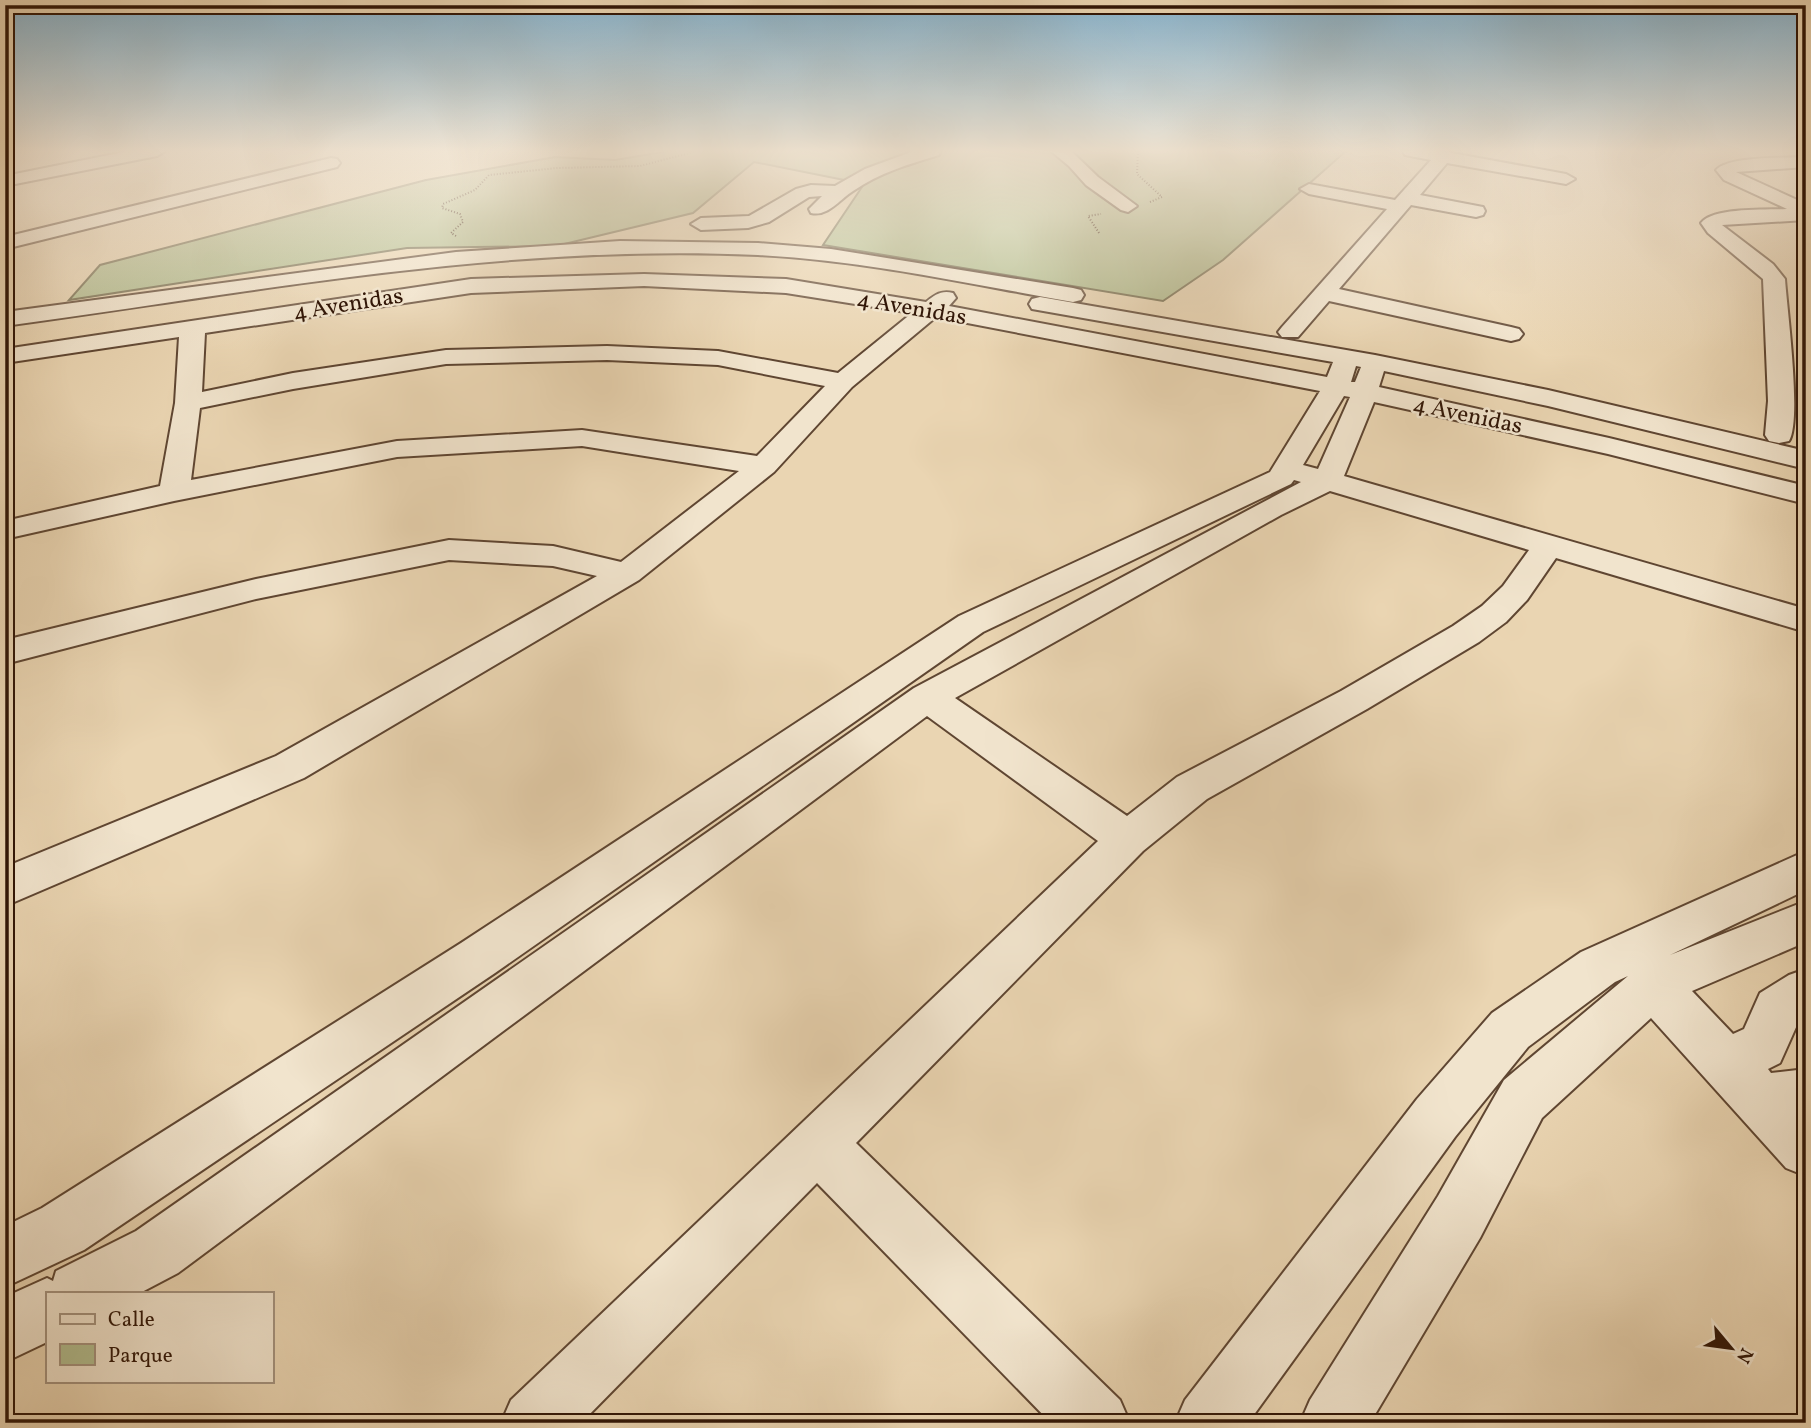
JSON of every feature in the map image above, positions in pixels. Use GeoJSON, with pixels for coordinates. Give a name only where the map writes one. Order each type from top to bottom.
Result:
{"type":"FeatureCollection","features":[{"type":"Feature","properties":{"kind":"street"},"geometry":{"type":"LineString","coordinates":[[5,243],[108,218]]}},
{"type":"Feature","properties":{"kind":"street"},"geometry":{"type":"LineString","coordinates":[[686,224],[752,222],[762,218]]}},
{"type":"Feature","properties":{"kind":"street"},"geometry":{"type":"LineString","coordinates":[[773,250],[809,218]]}},
{"type":"Feature","properties":{"kind":"street"},"geometry":{"type":"LineString","coordinates":[[1290,332],[1388,218]]}},
{"type":"Feature","properties":{"kind":"street"},"geometry":{"type":"LineString","coordinates":[[1739,218],[1719,219],[1711,223],[1715,229],[1766,268],[1774,279],[1781,401],[1779,435]]}},
{"type":"Feature","properties":{"kind":"street","name":"4 Avenidas"},"geometry":{"type":"LineString","coordinates":[[7,333],[472,257],[620,247],[773,250],[865,259],[949,294]]}},
{"type":"Feature","properties":{"kind":"street","name":"4 Avenidas"},"geometry":{"type":"LineString","coordinates":[[7,333],[451,279],[525,274],[682,272],[804,279],[1290,332],[1357,368],[1609,446],[1806,495]]}},
{"type":"Feature","properties":{"kind":"street","name":"4 Avenidas"},"geometry":{"type":"LineString","coordinates":[[7,333],[195,327],[418,292],[514,283],[644,280],[949,294],[1357,368],[1806,441]]}},
{"type":"Feature","properties":{"kind":"street"},"geometry":{"type":"LineString","coordinates":[[1325,293],[1511,334]]}},
{"type":"Feature","properties":{"kind":"street"},"geometry":{"type":"LineString","coordinates":[[5,887],[290,767],[627,573],[764,466],[843,382],[949,294]]}},
{"type":"Feature","properties":{"kind":"street"},"geometry":{"type":"LineString","coordinates":[[174,492],[188,403],[191,338],[195,327]]}},
{"type":"Feature","properties":{"kind":"street"},"geometry":{"type":"LineString","coordinates":[[188,403],[293,382],[446,357],[607,353],[718,358],[843,382]]}},
{"type":"Feature","properties":{"kind":"street","name":"4 Avenidas"},"geometry":{"type":"LineString","coordinates":[[1357,368],[1548,398],[1806,460]]}},
{"type":"Feature","properties":{"kind":"street","name":"4 Avenidas"},"geometry":{"type":"LineString","coordinates":[[1357,368],[1483,402],[1806,480]]}},
{"type":"Feature","properties":{"kind":"street"},"geometry":{"type":"LineString","coordinates":[[5,1257],[63,1229],[478,958],[971,624],[1280,478],[1357,368]]}},
{"type":"Feature","properties":{"kind":"street"},"geometry":{"type":"LineString","coordinates":[[80,1292],[157,1252],[927,696],[1270,509],[1327,481],[1357,368]]}},
{"type":"Feature","properties":{"kind":"street"},"geometry":{"type":"LineString","coordinates":[[5,530],[174,492],[397,449],[582,438],[764,466]]}},
{"type":"Feature","properties":{"kind":"street"},"geometry":{"type":"LineString","coordinates":[[1286,469],[1806,621]]}},
{"type":"Feature","properties":{"kind":"street"},"geometry":{"type":"LineString","coordinates":[[534,1423],[1128,839],[1192,788],[1354,700],[1466,634],[1494,614],[1515,593],[1547,547]]}},
{"type":"Feature","properties":{"kind":"street"},"geometry":{"type":"LineString","coordinates":[[5,652],[256,589],[449,550],[553,556],[627,573]]}},
{"type":"Feature","properties":{"kind":"street"},"geometry":{"type":"LineString","coordinates":[[927,696],[1128,839]]}},
{"type":"Feature","properties":{"kind":"street"},"geometry":{"type":"LineString","coordinates":[[1208,1423],[1436,1118],[1510,1030],[1598,967],[1806,869]]}},
{"type":"Feature","properties":{"kind":"street"},"geometry":{"type":"LineString","coordinates":[[1332,1423],[1459,1217],[1523,1099],[1653,985],[1806,920]]}},
{"type":"Feature","properties":{"kind":"street"},"geometry":{"type":"LineString","coordinates":[[1653,985],[1726,1063],[1783,1098],[1806,1148]]}},
{"type":"Feature","properties":{"kind":"street"},"geometry":{"type":"LineString","coordinates":[[1726,1063],[1762,1046],[1778,1009],[1806,991]]}},
{"type":"Feature","properties":{"kind":"street"},"geometry":{"type":"LineString","coordinates":[[817,1144],[1097,1423]]}},
{"type":"Feature","properties":{"kind":"street"},"geometry":{"type":"LineString","coordinates":[[5,1331],[46,1310]]}},
{"type":"Feature","properties":{"kind":"path"},"geometry":{"type":"LineString","coordinates":[[461,218],[463,222],[451,233],[481,245],[472,257]]}},
{"type":"Feature","properties":{"kind":"green space"},"geometry":{"type":"Polygon","coordinates":[[[282,218],[674,218],[556,246],[407,248],[69,300],[100,265],[282,218]]]}},
{"type":"Feature","properties":{"kind":"green space"},"geometry":{"type":"Polygon","coordinates":[[[841,218],[1271,218],[1223,260],[1163,301],[823,245],[841,218]]]}}]}
